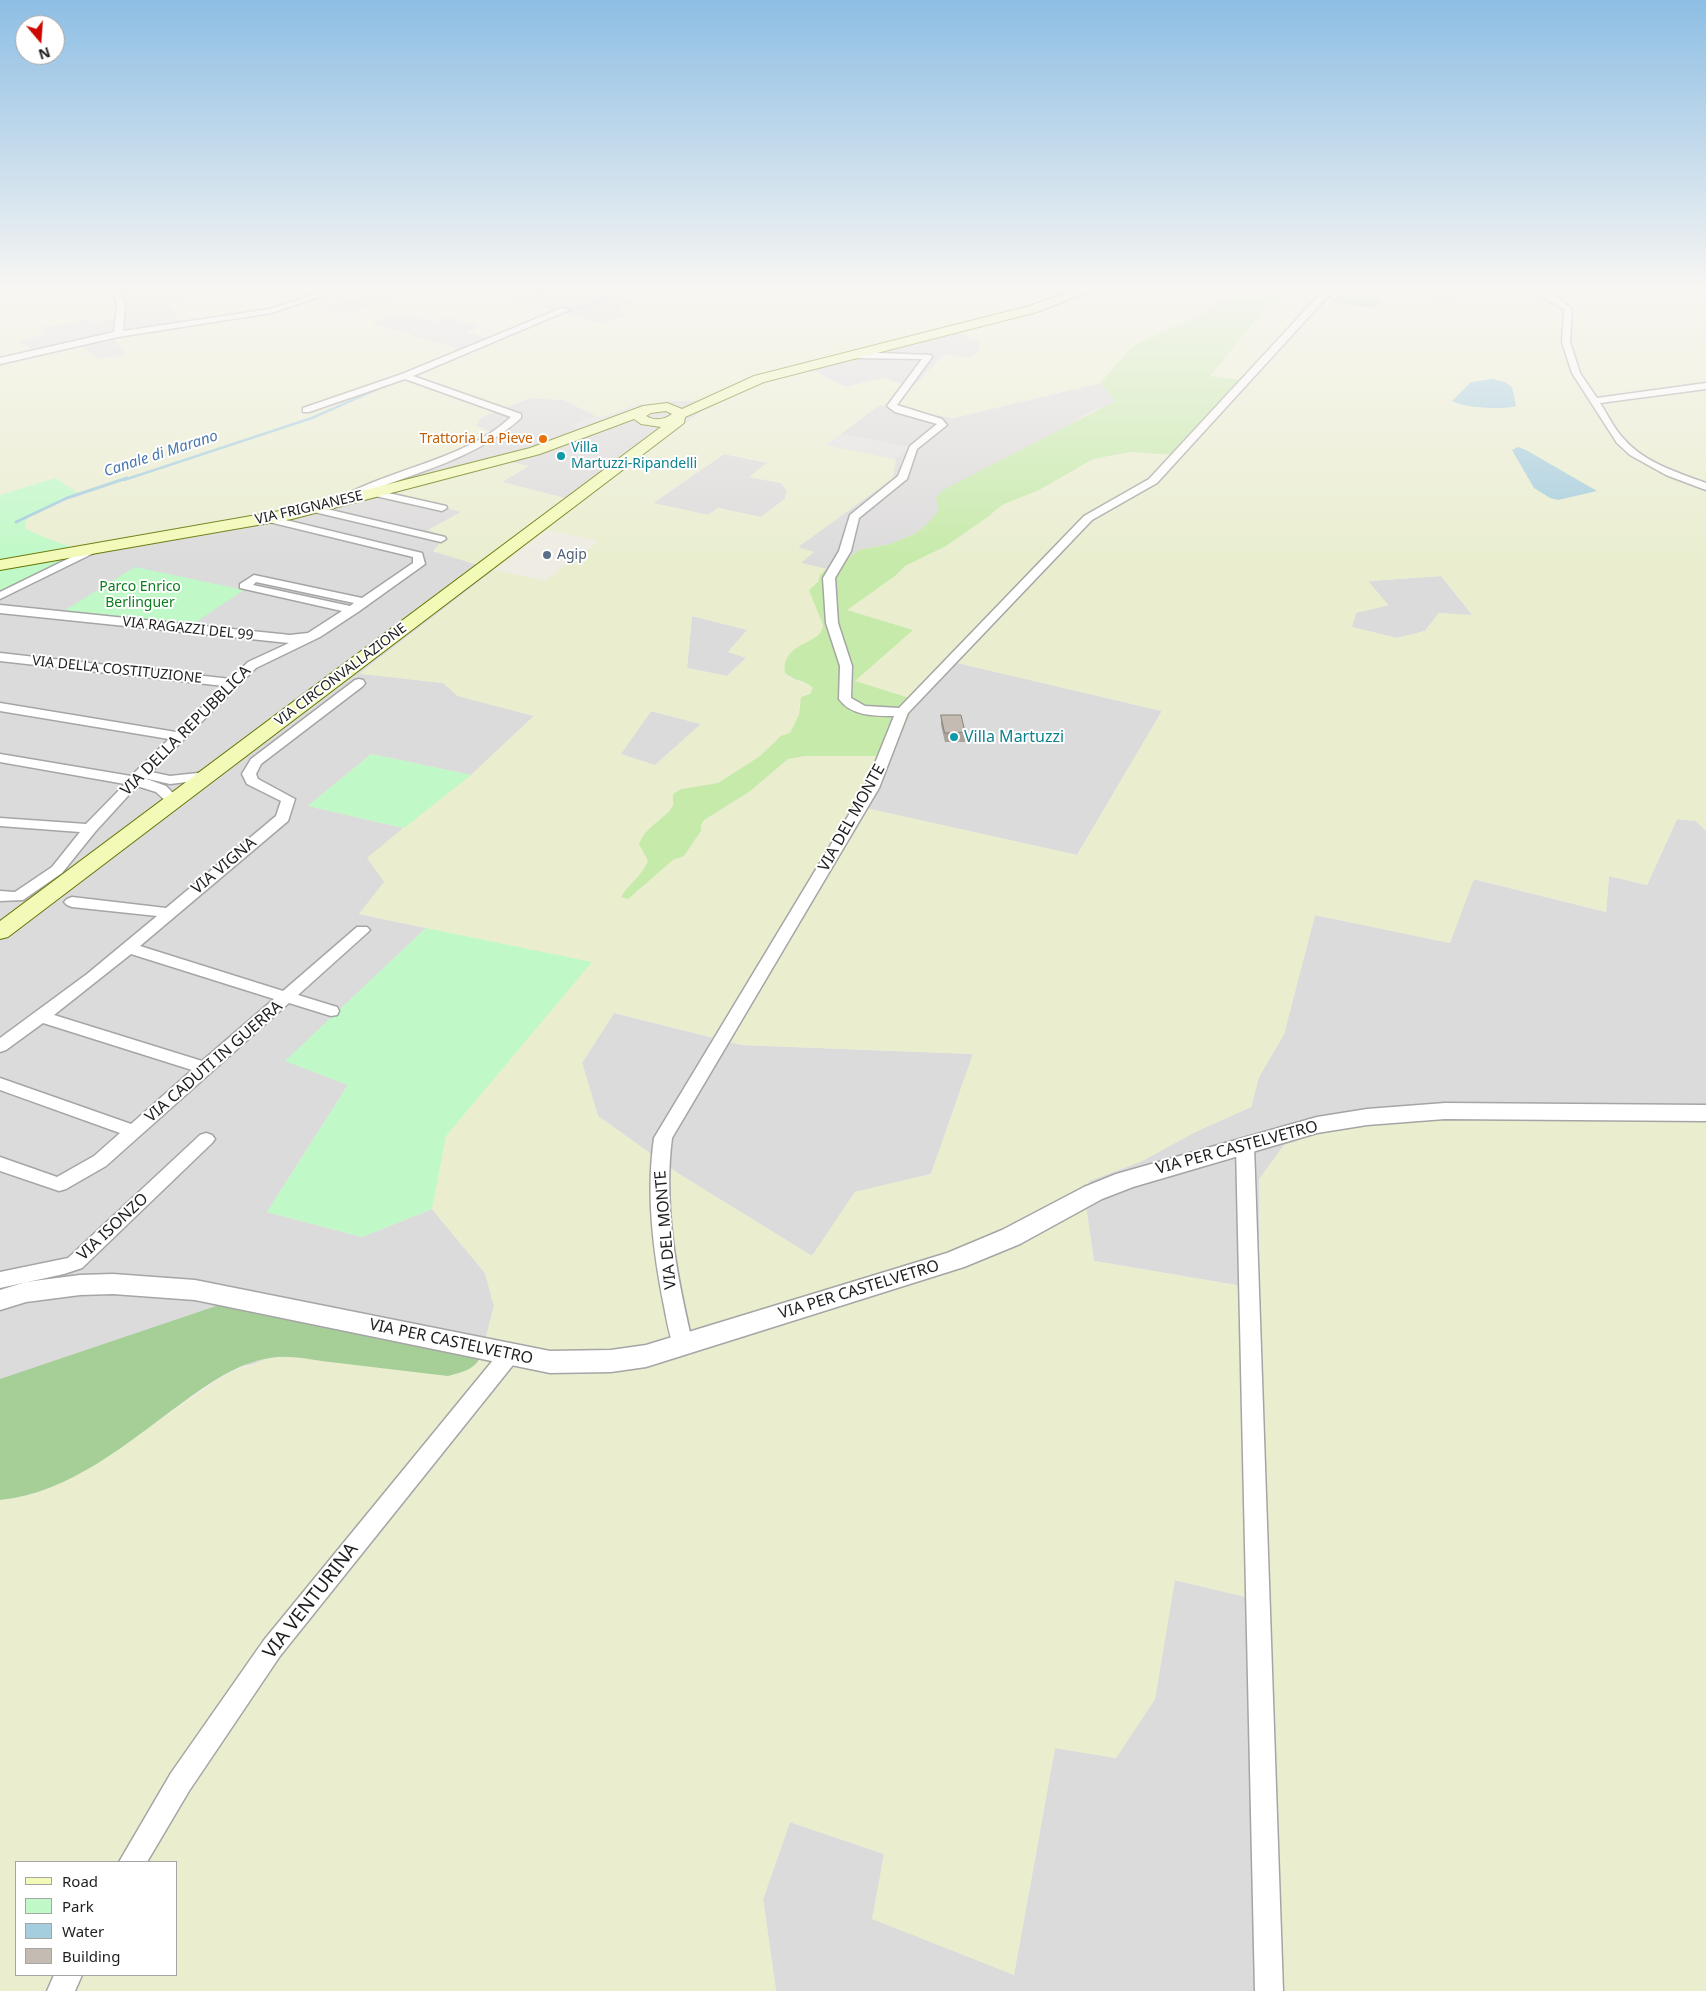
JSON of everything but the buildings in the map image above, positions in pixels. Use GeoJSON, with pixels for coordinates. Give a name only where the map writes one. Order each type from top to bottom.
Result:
{"type":"FeatureCollection","features":[{"type":"Feature","properties":{"kind":"main road"},"geometry":{"type":"LineString","coordinates":[[640,416],[658,407],[736,388],[765,378]]}},
{"type":"Feature","properties":{"kind":"main road","name":"VIA CIRCONVALLAZIONE"},"geometry":{"type":"LineString","coordinates":[[0,932],[671,421],[736,388]]}},
{"type":"Feature","properties":{"kind":"main road"},"geometry":{"type":"LineString","coordinates":[[640,416],[671,421],[672,408],[658,407]]}},
{"type":"Feature","properties":{"kind":"main road","name":"VIA FRIGNANESE"},"geometry":{"type":"LineString","coordinates":[[0,565],[269,519],[314,509],[535,451],[612,423],[640,416]]}},
{"type":"Feature","properties":{"kind":"street"},"geometry":{"type":"LineString","coordinates":[[306,410],[404,378]]}},
{"type":"Feature","properties":{"kind":"street"},"geometry":{"type":"LineString","coordinates":[[340,502],[357,492],[479,444],[504,428],[518,416],[410,378]]}},
{"type":"Feature","properties":{"kind":"street"},"geometry":{"type":"LineString","coordinates":[[902,712],[866,710],[852,706],[846,699],[846,666],[832,623],[828,584],[831,572],[845,551],[854,517],[904,477],[912,448],[942,425],[939,421],[898,410],[892,406],[914,378]]}},
{"type":"Feature","properties":{"kind":"street","name":"VIA DEL MONTE"},"geometry":{"type":"LineString","coordinates":[[683,1345],[673,1304],[660,1195],[659,1154],[663,1138],[872,788],[902,712],[1088,518],[1153,481],[1248,378]]}},
{"type":"Feature","properties":{"kind":"street"},"geometry":{"type":"LineString","coordinates":[[1578,378],[1620,441],[1634,453],[1677,477],[1706,487]]}},
{"type":"Feature","properties":{"kind":"street"},"geometry":{"type":"LineString","coordinates":[[1593,401],[1706,386]]}},
{"type":"Feature","properties":{"kind":"street"},"geometry":{"type":"LineString","coordinates":[[375,493],[442,508]]}},
{"type":"Feature","properties":{"kind":"street"},"geometry":{"type":"LineString","coordinates":[[314,509],[441,539]]}},
{"type":"Feature","properties":{"kind":"street","name":"VIA DELLA REPUBBLICA"},"geometry":{"type":"LineString","coordinates":[[0,896],[18,897],[57,870],[90,829],[138,778],[252,665],[316,634],[354,610],[419,564],[418,555],[269,519]]}},
{"type":"Feature","properties":{"kind":"street"},"geometry":{"type":"LineString","coordinates":[[0,596],[94,549]]}},
{"type":"Feature","properties":{"kind":"street"},"geometry":{"type":"LineString","coordinates":[[354,610],[244,586],[254,578],[365,602]]}},
{"type":"Feature","properties":{"kind":"street","name":"VIA RAGAZZI DEL 99"},"geometry":{"type":"LineString","coordinates":[[0,609],[290,639],[316,634]]}},
{"type":"Feature","properties":{"kind":"street"},"geometry":{"type":"LineString","coordinates":[[252,665],[269,646],[259,636]]}},
{"type":"Feature","properties":{"kind":"street","name":"VIA DELLA COSTITUZIONE"},"geometry":{"type":"LineString","coordinates":[[0,657],[234,683]]}},
{"type":"Feature","properties":{"kind":"street","name":"VIA VIGNA"},"geometry":{"type":"LineString","coordinates":[[0,1046],[43,1017],[129,948],[168,913],[283,818],[288,799],[252,781],[249,774],[256,762],[359,683]]}},
{"type":"Feature","properties":{"kind":"street"},"geometry":{"type":"LineString","coordinates":[[0,707],[180,737]]}},
{"type":"Feature","properties":{"kind":"street"},"geometry":{"type":"LineString","coordinates":[[0,758],[138,778],[170,780],[207,776]]}},
{"type":"Feature","properties":{"kind":"street"},"geometry":{"type":"LineString","coordinates":[[138,778],[161,789],[174,801]]}},
{"type":"Feature","properties":{"kind":"street"},"geometry":{"type":"LineString","coordinates":[[0,822],[90,829]]}},
{"type":"Feature","properties":{"kind":"street"},"geometry":{"type":"LineString","coordinates":[[72,902],[168,913]]}},
{"type":"Feature","properties":{"kind":"street","name":"VIA CADUTI IN GUERRA"},"geometry":{"type":"LineString","coordinates":[[0,1164],[59,1184],[100,1161],[207,1069],[362,930]]}},
{"type":"Feature","properties":{"kind":"street"},"geometry":{"type":"LineString","coordinates":[[129,948],[331,1011]]}},
{"type":"Feature","properties":{"kind":"street"},"geometry":{"type":"LineString","coordinates":[[43,1017],[207,1069]]}},
{"type":"Feature","properties":{"kind":"street"},"geometry":{"type":"LineString","coordinates":[[0,1084],[135,1132]]}},
{"type":"Feature","properties":{"kind":"street","name":"VIA PER CASTELVETRO"},"geometry":{"type":"LineString","coordinates":[[0,1300],[26,1292],[80,1285],[140,1285],[195,1290],[550,1362],[611,1361],[646,1356],[955,1260],[1011,1237],[1094,1193],[1125,1180],[1317,1125],[1409,1113],[1445,1111],[1706,1113]]}},
{"type":"Feature","properties":{"kind":"street","name":"VIA ISONZO"},"geometry":{"type":"LineString","coordinates":[[0,1280],[56,1269],[75,1263],[206,1139]]}},
{"type":"Feature","properties":{"kind":"street"},"geometry":{"type":"LineString","coordinates":[[1245,1145],[1269,1991]]}},
{"type":"Feature","properties":{"kind":"street","name":"VIA VENTURINA"},"geometry":{"type":"LineString","coordinates":[[133,1861],[180,1782],[272,1648],[510,1354]]}},
{"type":"Feature","properties":{"kind":"street"},"geometry":{"type":"LineString","coordinates":[[61,1991],[68,1976]]}},
{"type":"Feature","properties":{"kind":"shaded area"},"geometry":{"type":"Polygon","coordinates":[[[828,378],[922,378],[912,388],[884,378],[845,387],[828,378]]]}},
{"type":"Feature","properties":{"kind":"shaded area"},"geometry":{"type":"Polygon","coordinates":[[[1100,383],[1116,401],[1087,414],[938,503],[939,510],[936,516],[916,533],[890,544],[859,550],[838,565],[826,569],[800,563],[798,547],[893,478],[826,445],[879,405],[953,418],[1100,383]]]}},
{"type":"Feature","properties":{"kind":"shaded area"},"geometry":{"type":"Polygon","coordinates":[[[530,398],[564,400],[596,416],[650,407],[668,401],[718,400],[580,502],[501,482],[528,466],[505,461],[392,492],[461,512],[429,530],[446,537],[433,551],[494,570],[360,673],[443,683],[458,696],[534,716],[471,775],[359,914],[426,928],[286,1061],[348,1085],[267,1212],[362,1237],[432,1209],[485,1273],[494,1306],[482,1352],[0,1379],[0,600],[89,556],[74,547],[493,433],[475,426],[482,417],[530,398]]]}},
{"type":"Feature","properties":{"kind":"shaded area"},"geometry":{"type":"Polygon","coordinates":[[[639,403],[649,407],[584,431],[570,425],[596,416],[600,418],[639,403]]]}},
{"type":"Feature","properties":{"kind":"shaded area"},"geometry":{"type":"Polygon","coordinates":[[[841,434],[911,447],[896,459],[826,445],[841,434]]]}},
{"type":"Feature","properties":{"kind":"shaded area"},"geometry":{"type":"Polygon","coordinates":[[[724,454],[768,463],[750,477],[781,483],[787,491],[785,499],[761,517],[718,508],[708,515],[653,503],[724,454]]]}},
{"type":"Feature","properties":{"kind":"shaded area"},"geometry":{"type":"Polygon","coordinates":[[[1441,576],[1473,616],[1439,613],[1425,631],[1397,638],[1351,627],[1355,613],[1388,605],[1368,581],[1441,576]]]}},
{"type":"Feature","properties":{"kind":"shaded area"},"geometry":{"type":"Polygon","coordinates":[[[692,616],[748,630],[728,652],[747,657],[727,676],[687,668],[692,616]]]}},
{"type":"Feature","properties":{"kind":"shaded area"},"geometry":{"type":"Polygon","coordinates":[[[953,662],[1162,711],[1077,855],[865,808],[916,700],[953,662]]]}},
{"type":"Feature","properties":{"kind":"shaded area"},"geometry":{"type":"Polygon","coordinates":[[[651,711],[701,724],[655,765],[620,755],[651,711]]]}},
{"type":"Feature","properties":{"kind":"shaded area"},"geometry":{"type":"Polygon","coordinates":[[[1677,819],[1696,821],[1706,831],[1706,1117],[1259,1220],[1260,1289],[1094,1261],[1085,1200],[1089,1181],[1142,1161],[1195,1132],[1251,1107],[1259,1077],[1284,1034],[1315,915],[1450,943],[1473,879],[1606,912],[1609,876],[1647,885],[1677,819]]]}},
{"type":"Feature","properties":{"kind":"shaded area"},"geometry":{"type":"Polygon","coordinates":[[[614,1013],[742,1045],[973,1054],[931,1174],[855,1192],[812,1256],[679,1174],[598,1116],[582,1063],[614,1013]]]}},
{"type":"Feature","properties":{"kind":"shaded area"},"geometry":{"type":"Polygon","coordinates":[[[1174,1580],[1263,1601],[1284,1991],[776,1991],[763,1899],[790,1822],[884,1854],[1014,1974],[1055,1748],[1116,1758],[1155,1699],[1174,1580]]]}},
{"type":"Feature","properties":{"kind":"green space"},"geometry":{"type":"Polygon","coordinates":[[[0,378],[827,378],[845,387],[884,378],[912,388],[922,378],[1105,378],[1100,383],[953,418],[879,405],[826,445],[896,459],[893,478],[798,547],[814,552],[801,563],[826,569],[820,575],[819,582],[810,590],[823,625],[823,630],[819,636],[792,651],[784,667],[785,673],[791,679],[810,685],[813,688],[812,691],[799,703],[799,715],[790,733],[774,742],[760,756],[718,783],[681,789],[673,794],[674,804],[644,871],[627,888],[637,893],[673,860],[684,856],[701,831],[701,825],[704,820],[749,792],[788,759],[805,756],[892,756],[866,808],[1077,855],[1162,711],[953,662],[916,700],[854,681],[913,630],[847,610],[895,576],[905,566],[946,546],[1002,505],[1039,490],[1093,459],[1131,452],[1174,455],[1247,381],[1218,378],[1706,378],[1706,831],[1696,821],[1677,819],[1647,885],[1609,876],[1606,912],[1474,879],[1450,943],[1315,915],[1284,1034],[1259,1077],[1251,1107],[1195,1132],[1142,1161],[1089,1181],[1085,1200],[1094,1261],[1259,1289],[1259,1179],[1284,1145],[1338,1127],[1427,1117],[1706,1117],[1706,1991],[1284,1991],[1263,1601],[1175,1580],[1155,1699],[1116,1758],[1055,1748],[1014,1975],[872,1919],[884,1854],[790,1822],[763,1899],[776,1991],[0,1991],[0,1500],[18,1498],[48,1489],[85,1471],[227,1374],[271,1357],[480,1361],[494,1306],[485,1273],[432,1209],[446,1136],[591,962],[359,914],[384,882],[367,858],[403,828],[308,806],[371,754],[471,775],[534,716],[458,696],[443,683],[360,674],[494,570],[433,551],[446,537],[428,530],[461,512],[391,491],[505,461],[529,466],[502,482],[580,502],[716,400],[668,401],[650,407],[639,403],[600,418],[564,400],[530,398],[482,417],[475,425],[494,434],[379,488],[240,519],[74,547],[43,538],[26,529],[25,523],[31,515],[69,500],[79,493],[55,478],[0,495],[0,378]],[[724,454],[653,503],[708,515],[718,508],[761,517],[785,499],[787,491],[781,483],[749,477],[768,462],[724,454]],[[547,530],[495,570],[545,581],[599,541],[547,530]],[[1441,576],[1368,581],[1388,605],[1356,613],[1352,627],[1397,638],[1425,631],[1439,613],[1473,615],[1441,576]],[[692,616],[687,668],[727,676],[746,658],[728,652],[747,630],[692,616]],[[651,711],[621,754],[655,765],[701,724],[651,711]],[[614,1013],[582,1063],[598,1116],[679,1174],[812,1256],[855,1192],[931,1174],[973,1054],[742,1045],[614,1013]]]}},
{"type":"Feature","properties":{"kind":"green space"},"geometry":{"type":"Polygon","coordinates":[[[1105,378],[1225,378],[1248,381],[1174,455],[1131,452],[1093,459],[1039,490],[1002,505],[946,546],[905,566],[895,576],[847,610],[913,630],[855,681],[916,700],[892,756],[805,756],[788,759],[749,792],[704,820],[701,825],[701,831],[684,856],[673,860],[628,899],[621,897],[648,861],[639,844],[642,837],[671,809],[673,794],[681,789],[718,783],[760,756],[781,736],[790,733],[799,715],[801,697],[810,694],[813,688],[807,683],[792,678],[785,673],[785,663],[795,649],[821,631],[823,625],[809,590],[818,582],[820,575],[826,569],[838,565],[859,550],[890,544],[916,533],[939,510],[936,497],[943,490],[1115,401],[1100,383],[1105,378]]]}},
{"type":"Feature","properties":{"kind":"green space"},"geometry":{"type":"Polygon","coordinates":[[[55,478],[80,494],[31,515],[25,523],[26,529],[89,556],[0,600],[0,495],[55,478]]]}},
{"type":"Feature","properties":{"kind":"green space","name":"Parco Enrico Berlinguer"},"geometry":{"type":"Polygon","coordinates":[[[135,567],[244,590],[190,626],[62,612],[135,567]]]}},
{"type":"Feature","properties":{"kind":"green space"},"geometry":{"type":"Polygon","coordinates":[[[371,754],[471,775],[404,828],[308,806],[371,754]]]}},
{"type":"Feature","properties":{"kind":"green space"},"geometry":{"type":"Polygon","coordinates":[[[426,928],[592,962],[446,1136],[432,1209],[362,1237],[267,1212],[348,1085],[285,1061],[426,928]]]}},
{"type":"Feature","properties":{"kind":"green space"},"geometry":{"type":"Polygon","coordinates":[[[222,1304],[482,1352],[477,1362],[469,1369],[448,1376],[292,1357],[277,1357],[246,1364],[213,1382],[119,1449],[74,1477],[50,1488],[0,1500],[0,1379],[222,1304]]]}},
{"type":"Feature","properties":{"kind":"water"},"geometry":{"type":"Polygon","coordinates":[[[1493,379],[1505,382],[1512,387],[1516,406],[1484,408],[1452,401],[1471,382],[1493,379]]]}},
{"type":"Feature","properties":{"kind":"water"},"geometry":{"type":"Polygon","coordinates":[[[1518,447],[1597,491],[1558,500],[1550,498],[1534,488],[1512,450],[1518,447]]]}},
{"type":"Feature","properties":{"kind":"waterway","name":"Canale di Marano"},"geometry":{"type":"LineString","coordinates":[[124,480],[312,418],[391,383]]}},
{"type":"Feature","properties":{"kind":"waterway","name":"Canale di Marano"},"geometry":{"type":"LineString","coordinates":[[16,522],[67,498],[127,478]]}},
{"type":"Feature","properties":{"kind":"place","name":"Trattoria La Pieve"},"geometry":{"type":"Point","coordinates":[543,439]}},
{"type":"Feature","properties":{"kind":"place","name":"Villa Martuzzi-Ripandelli"},"geometry":{"type":"Point","coordinates":[561,456]}},
{"type":"Feature","properties":{"kind":"place","name":"Agip"},"geometry":{"type":"Point","coordinates":[547,555]}},
{"type":"Feature","properties":{"kind":"place","name":"Villa Martuzzi"},"geometry":{"type":"Point","coordinates":[954,737]}}]}
